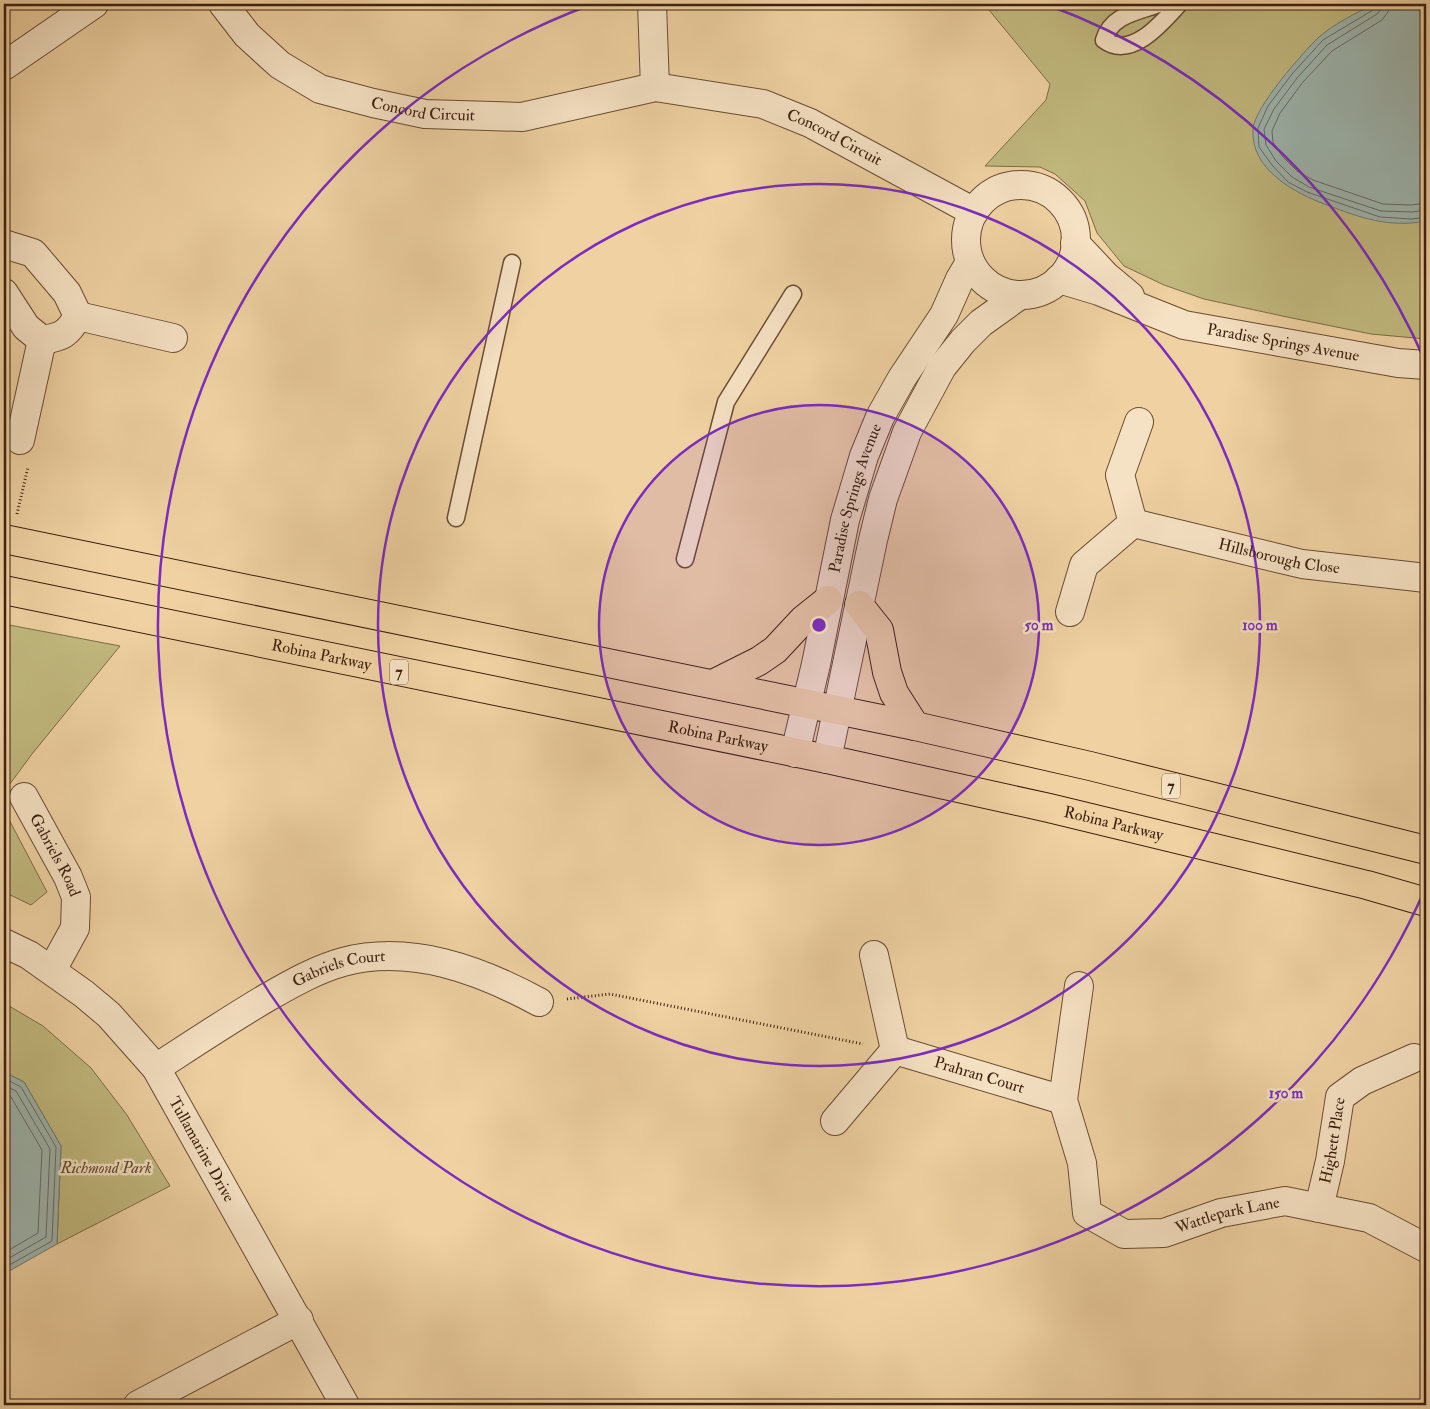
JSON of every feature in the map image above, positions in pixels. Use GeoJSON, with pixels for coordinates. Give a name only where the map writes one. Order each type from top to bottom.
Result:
{"type":"FeatureCollection","features":[{"type":"Feature","properties":{"kind":"main road","name":"7"},"geometry":{"type":"LineString","coordinates":[[7,540],[914,726],[1090,766],[1426,850]]}},
{"type":"Feature","properties":{"kind":"main road","name":"Robina Parkway"},"geometry":{"type":"LineString","coordinates":[[4,590],[827,759],[1049,808],[1366,885],[1426,902]]}},
{"type":"Feature","properties":{"kind":"main road"},"geometry":{"type":"LineString","coordinates":[[713,684],[759,661],[775,650],[803,620],[828,600]]}},
{"type":"Feature","properties":{"kind":"main road"},"geometry":{"type":"LineString","coordinates":[[859,605],[879,630],[887,672],[894,693],[914,726]]}},
{"type":"Feature","properties":{"kind":"street"},"geometry":{"type":"LineString","coordinates":[[4,66],[94,4]]}},
{"type":"Feature","properties":{"kind":"street","name":"Concord Circuit"},"geometry":{"type":"LineString","coordinates":[[223,4],[247,34],[280,65],[320,89],[425,114],[522,117],[655,87],[763,104],[810,123],[974,212]]}},
{"type":"Feature","properties":{"kind":"street"},"geometry":{"type":"LineString","coordinates":[[652,4],[655,87]]}},
{"type":"Feature","properties":{"kind":"street"},"geometry":{"type":"LineString","coordinates":[[1023,185],[1037,188],[1050,194],[1066,209],[1074,229],[1075,243],[1073,256],[1067,269],[1059,279],[1041,291],[1020,295],[992,288],[969,264],[966,239],[968,225],[974,212],[983,200],[995,192],[1008,187],[1023,185]]}},
{"type":"Feature","properties":{"kind":"street","name":"Paradise Springs Avenue"},"geometry":{"type":"LineString","coordinates":[[1075,243],[1106,276],[1142,307]]}},
{"type":"Feature","properties":{"kind":"street"},"geometry":{"type":"LineString","coordinates":[[4,244],[33,253],[67,293],[78,316]]}},
{"type":"Feature","properties":{"kind":"street","name":"Paradise Springs Avenue"},"geometry":{"type":"LineString","coordinates":[[795,753],[845,520],[858,475],[874,433],[902,378],[944,315],[969,264]]}},
{"type":"Feature","properties":{"kind":"street","name":"Paradise Springs Avenue"},"geometry":{"type":"LineString","coordinates":[[1059,279],[1099,291],[1184,325],[1398,363],[1426,364]]}},
{"type":"Feature","properties":{"kind":"street"},"geometry":{"type":"LineString","coordinates":[[4,293],[26,327],[42,340],[58,338],[71,329],[78,316]]}},
{"type":"Feature","properties":{"kind":"street","name":"Paradise Springs Avenue"},"geometry":{"type":"LineString","coordinates":[[827,759],[883,499],[907,432],[942,367],[963,341],[981,323],[1020,295]]}},
{"type":"Feature","properties":{"kind":"street"},"geometry":{"type":"LineString","coordinates":[[78,316],[173,338]]}},
{"type":"Feature","properties":{"kind":"street"},"geometry":{"type":"LineString","coordinates":[[20,440],[42,340]]}},
{"type":"Feature","properties":{"kind":"street"},"geometry":{"type":"LineString","coordinates":[[1070,612],[1084,565],[1133,523],[1120,475],[1139,422]]}},
{"type":"Feature","properties":{"kind":"street","name":"Hillsborough Close"},"geometry":{"type":"LineString","coordinates":[[1133,523],[1302,564],[1426,578]]}},
{"type":"Feature","properties":{"kind":"street","name":"Gabriels Road"},"geometry":{"type":"LineString","coordinates":[[24,798],[68,876],[76,897],[75,928],[52,970]]}},
{"type":"Feature","properties":{"kind":"street","name":"Tullamarine Drive"},"geometry":{"type":"LineString","coordinates":[[4,943],[29,955],[52,970],[109,1016],[156,1068],[345,1405]]}},
{"type":"Feature","properties":{"kind":"street"},"geometry":{"type":"LineString","coordinates":[[835,1121],[895,1050],[874,955]]}},
{"type":"Feature","properties":{"kind":"street","name":"Gabriels Court"},"geometry":{"type":"LineString","coordinates":[[156,1068],[226,1022],[287,986],[342,962],[365,957],[409,957],[433,960],[484,975],[509,985],[539,1002]]}},
{"type":"Feature","properties":{"kind":"street"},"geometry":{"type":"LineString","coordinates":[[1063,1100],[1079,986]]}},
{"type":"Feature","properties":{"kind":"street","name":"Prahran Court"},"geometry":{"type":"LineString","coordinates":[[895,1050],[1063,1100]]}},
{"type":"Feature","properties":{"kind":"street","name":"Highett Place"},"geometry":{"type":"LineString","coordinates":[[1319,1208],[1330,1161],[1340,1097],[1362,1081],[1414,1058]]}},
{"type":"Feature","properties":{"kind":"street","name":"Wattlepark Lane"},"geometry":{"type":"LineString","coordinates":[[1063,1100],[1082,1163],[1087,1214],[1124,1234],[1164,1233],[1221,1213],[1285,1202],[1369,1218],[1426,1248]]}},
{"type":"Feature","properties":{"kind":"street"},"geometry":{"type":"LineString","coordinates":[[138,1405],[299,1320]]}},
{"type":"Feature","properties":{"kind":"lane"},"geometry":{"type":"LineString","coordinates":[[1159,4],[1130,14],[1111,24],[1104,40],[1112,46],[1130,45],[1148,34],[1179,4]]}},
{"type":"Feature","properties":{"kind":"lane"},"geometry":{"type":"LineString","coordinates":[[456,518],[512,263]]}},
{"type":"Feature","properties":{"kind":"lane"},"geometry":{"type":"LineString","coordinates":[[685,559],[726,402],[792,294]]}},
{"type":"Feature","properties":{"kind":"path"},"geometry":{"type":"LineString","coordinates":[[7,540],[30,457],[23,455],[20,440]]}},
{"type":"Feature","properties":{"kind":"path"},"geometry":{"type":"LineString","coordinates":[[539,1002],[610,994],[895,1050]]}},
{"type":"Feature","properties":{"kind":"green space"},"geometry":{"type":"Polygon","coordinates":[[[984,4],[1426,4],[1426,339],[1371,334],[1287,317],[1204,299],[1164,285],[1124,266],[1097,233],[1085,201],[1055,174],[1040,167],[985,166],[1046,100],[1050,84],[984,4]]]}},
{"type":"Feature","properties":{"kind":"green space"},"geometry":{"type":"Polygon","coordinates":[[[4,624],[120,646],[32,754],[4,792],[4,624]]]}},
{"type":"Feature","properties":{"kind":"green space"},"geometry":{"type":"Polygon","coordinates":[[[4,810],[47,892],[31,905],[4,892],[4,810]]]}},
{"type":"Feature","properties":{"kind":"green space","name":"Richmond Park"},"geometry":{"type":"Polygon","coordinates":[[[4,1003],[43,1026],[91,1068],[127,1115],[170,1186],[57,1244],[61,1146],[24,1082],[4,1072],[4,1003]]]}},
{"type":"Feature","properties":{"kind":"water"},"geometry":{"type":"Polygon","coordinates":[[[1374,4],[1426,4],[1426,221],[1400,223],[1375,220],[1314,200],[1276,178],[1259,156],[1254,143],[1253,129],[1255,120],[1261,108],[1291,67],[1325,32],[1374,4]]]}},
{"type":"Feature","properties":{"kind":"water"},"geometry":{"type":"Polygon","coordinates":[[[4,1072],[24,1082],[61,1146],[57,1244],[4,1274],[4,1072]]]}}]}
